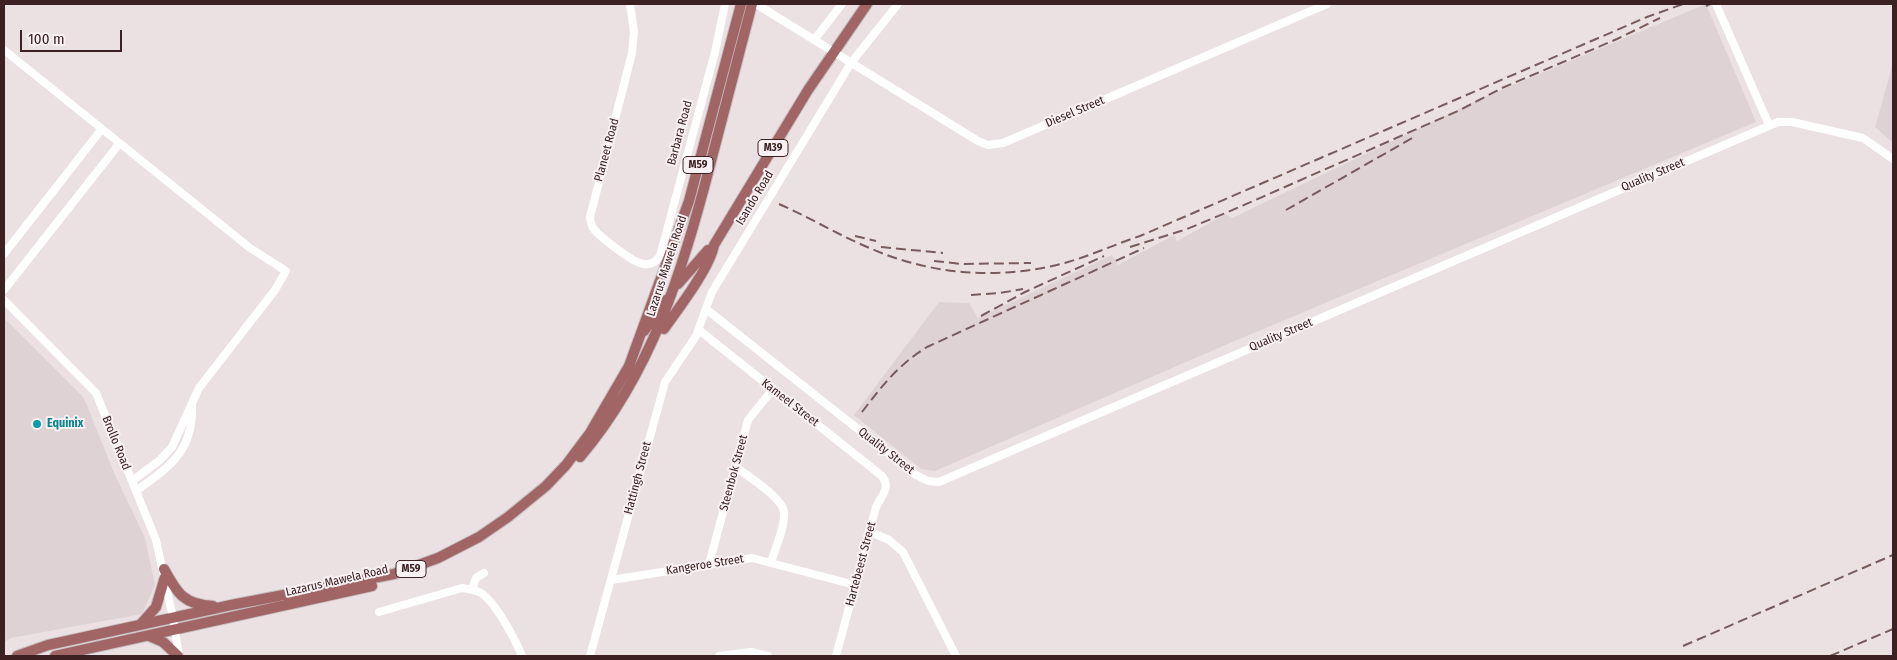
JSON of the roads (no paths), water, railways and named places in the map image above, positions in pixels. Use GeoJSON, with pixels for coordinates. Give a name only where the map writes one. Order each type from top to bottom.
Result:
{"type":"FeatureCollection","features":[{"type":"Feature","properties":{"kind":"main road","name":"Lazarus Mawela Road"},"geometry":{"type":"LineString","coordinates":[[173,618],[394,574],[438,558],[496,526],[546,486],[575,454],[618,388],[641,336],[646,315],[674,245],[688,201],[741,4]]}},
{"type":"Feature","properties":{"kind":"main road","name":"Lazarus Mawela Road"},"geometry":{"type":"LineString","coordinates":[[55,656],[400,578],[454,556],[480,542],[522,514],[567,473],[594,441],[614,412],[646,358],[676,286],[754,4]]}},
{"type":"Feature","properties":{"kind":"main road","name":"Isando Road"},"geometry":{"type":"LineString","coordinates":[[676,286],[714,245],[833,51],[867,4]]}},
{"type":"Feature","properties":{"kind":"main road","name":"Isando Road"},"geometry":{"type":"LineString","coordinates":[[646,358],[695,282],[714,245]]}},
{"type":"Feature","properties":{"kind":"main road","name":"M39"},"geometry":{"type":"LineString","coordinates":[[641,336],[676,286]]}},
{"type":"Feature","properties":{"kind":"main road"},"geometry":{"type":"LineString","coordinates":[[165,573],[176,590],[191,603],[206,606],[231,605]]}},
{"type":"Feature","properties":{"kind":"main road"},"geometry":{"type":"LineString","coordinates":[[137,627],[146,620],[156,607],[165,573]]}},
{"type":"Feature","properties":{"kind":"main road","name":"M59"},"geometry":{"type":"LineString","coordinates":[[17,656],[48,646],[173,618]]}},
{"type":"Feature","properties":{"kind":"main road"},"geometry":{"type":"LineString","coordinates":[[149,636],[163,642],[178,656]]}},
{"type":"Feature","properties":{"kind":"street","name":"Planeet Road"},"geometry":{"type":"LineString","coordinates":[[630,4],[634,32],[632,53],[590,216],[592,227],[634,261],[641,264],[651,264]]}},
{"type":"Feature","properties":{"kind":"street","name":"Barbara Road"},"geometry":{"type":"LineString","coordinates":[[651,264],[658,259],[661,252],[715,52],[726,4]]}},
{"type":"Feature","properties":{"kind":"street","name":"Diesel Street"},"geometry":{"type":"LineString","coordinates":[[754,4],[978,141],[988,145],[999,145],[1327,4]]}},
{"type":"Feature","properties":{"kind":"street"},"geometry":{"type":"LineString","coordinates":[[814,40],[842,4]]}},
{"type":"Feature","properties":{"kind":"street","name":"Isando Road"},"geometry":{"type":"LineString","coordinates":[[706,309],[712,292],[852,63],[898,4]]}},
{"type":"Feature","properties":{"kind":"street"},"geometry":{"type":"LineString","coordinates":[[1716,4],[1769,125]]}},
{"type":"Feature","properties":{"kind":"street"},"geometry":{"type":"LineString","coordinates":[[4,50],[101,130],[250,248],[286,271],[275,290],[206,376],[199,388],[192,407],[192,420],[181,452],[170,466],[136,491]]}},
{"type":"Feature","properties":{"kind":"street","name":"Quality Street"},"geometry":{"type":"LineString","coordinates":[[706,309],[916,475],[928,482],[939,482],[1769,125],[1778,122],[1792,122],[1863,138],[1893,159]]}},
{"type":"Feature","properties":{"kind":"street"},"geometry":{"type":"LineString","coordinates":[[4,254],[101,130]]}},
{"type":"Feature","properties":{"kind":"street"},"geometry":{"type":"LineString","coordinates":[[4,290],[119,144]]}},
{"type":"Feature","properties":{"kind":"street","name":"Brollo Road"},"geometry":{"type":"LineString","coordinates":[[4,300],[95,390],[156,540],[165,573],[178,656]]}},
{"type":"Feature","properties":{"kind":"street","name":"Hattingh Street"},"geometry":{"type":"LineString","coordinates":[[590,656],[664,382],[693,342],[706,309]]}},
{"type":"Feature","properties":{"kind":"street","name":"Kameel Street"},"geometry":{"type":"LineString","coordinates":[[699,330],[882,476]]}},
{"type":"Feature","properties":{"kind":"street","name":"Steenbok Street"},"geometry":{"type":"LineString","coordinates":[[709,564],[748,420],[773,389]]}},
{"type":"Feature","properties":{"kind":"street"},"geometry":{"type":"LineString","coordinates":[[132,481],[166,454],[175,441],[184,416],[192,407]]}},
{"type":"Feature","properties":{"kind":"street"},"geometry":{"type":"LineString","coordinates":[[736,467],[775,497],[783,506],[784,514],[771,563]]}},
{"type":"Feature","properties":{"kind":"street","name":"Hartebeest Street"},"geometry":{"type":"LineString","coordinates":[[836,656],[876,507],[887,486],[882,476]]}},
{"type":"Feature","properties":{"kind":"street"},"geometry":{"type":"LineString","coordinates":[[869,531],[894,543],[903,552],[956,656]]}},
{"type":"Feature","properties":{"kind":"street","name":"Kangeroe Street"},"geometry":{"type":"LineString","coordinates":[[611,580],[752,558],[855,585]]}},
{"type":"Feature","properties":{"kind":"street"},"geometry":{"type":"LineString","coordinates":[[472,589],[476,578],[484,572]]}},
{"type":"Feature","properties":{"kind":"street"},"geometry":{"type":"LineString","coordinates":[[378,612],[462,588],[472,589],[482,593],[513,633],[522,656]]}},
{"type":"Feature","properties":{"kind":"street"},"geometry":{"type":"LineString","coordinates":[[718,656],[746,652],[768,656]]}},
{"type":"Feature","properties":{"kind":"railway"},"geometry":{"type":"LineString","coordinates":[[779,204],[860,244],[920,265],[944,270],[994,273],[1043,268],[1068,262],[1140,236],[1647,17],[1683,4]]}},
{"type":"Feature","properties":{"kind":"railway"},"geometry":{"type":"LineString","coordinates":[[1706,6],[1710,4]]}},
{"type":"Feature","properties":{"kind":"railway"},"geometry":{"type":"LineString","coordinates":[[1130,247],[1187,229],[1228,212],[1460,110],[1502,88],[1617,39],[1660,18]]}},
{"type":"Feature","properties":{"kind":"railway"},"geometry":{"type":"LineString","coordinates":[[1286,210],[1414,137]]}},
{"type":"Feature","properties":{"kind":"railway"},"geometry":{"type":"LineString","coordinates":[[855,236],[876,241]]}},
{"type":"Feature","properties":{"kind":"railway"},"geometry":{"type":"LineString","coordinates":[[881,247],[943,253]]}},
{"type":"Feature","properties":{"kind":"railway"},"geometry":{"type":"LineString","coordinates":[[862,412],[899,368],[927,347],[1144,248]]}},
{"type":"Feature","properties":{"kind":"railway"},"geometry":{"type":"LineString","coordinates":[[981,316],[1025,292],[1104,256]]}},
{"type":"Feature","properties":{"kind":"railway"},"geometry":{"type":"LineString","coordinates":[[934,261],[962,264],[1031,263]]}},
{"type":"Feature","properties":{"kind":"railway"},"geometry":{"type":"LineString","coordinates":[[971,295],[1023,289]]}},
{"type":"Feature","properties":{"kind":"railway"},"geometry":{"type":"LineString","coordinates":[[1683,646],[1893,555]]}},
{"type":"Feature","properties":{"kind":"railway"},"geometry":{"type":"LineString","coordinates":[[1830,656],[1893,629]]}},
{"type":"Feature","properties":{"kind":"place","name":"Equinix"},"geometry":{"type":"Point","coordinates":[37,424]}}]}
